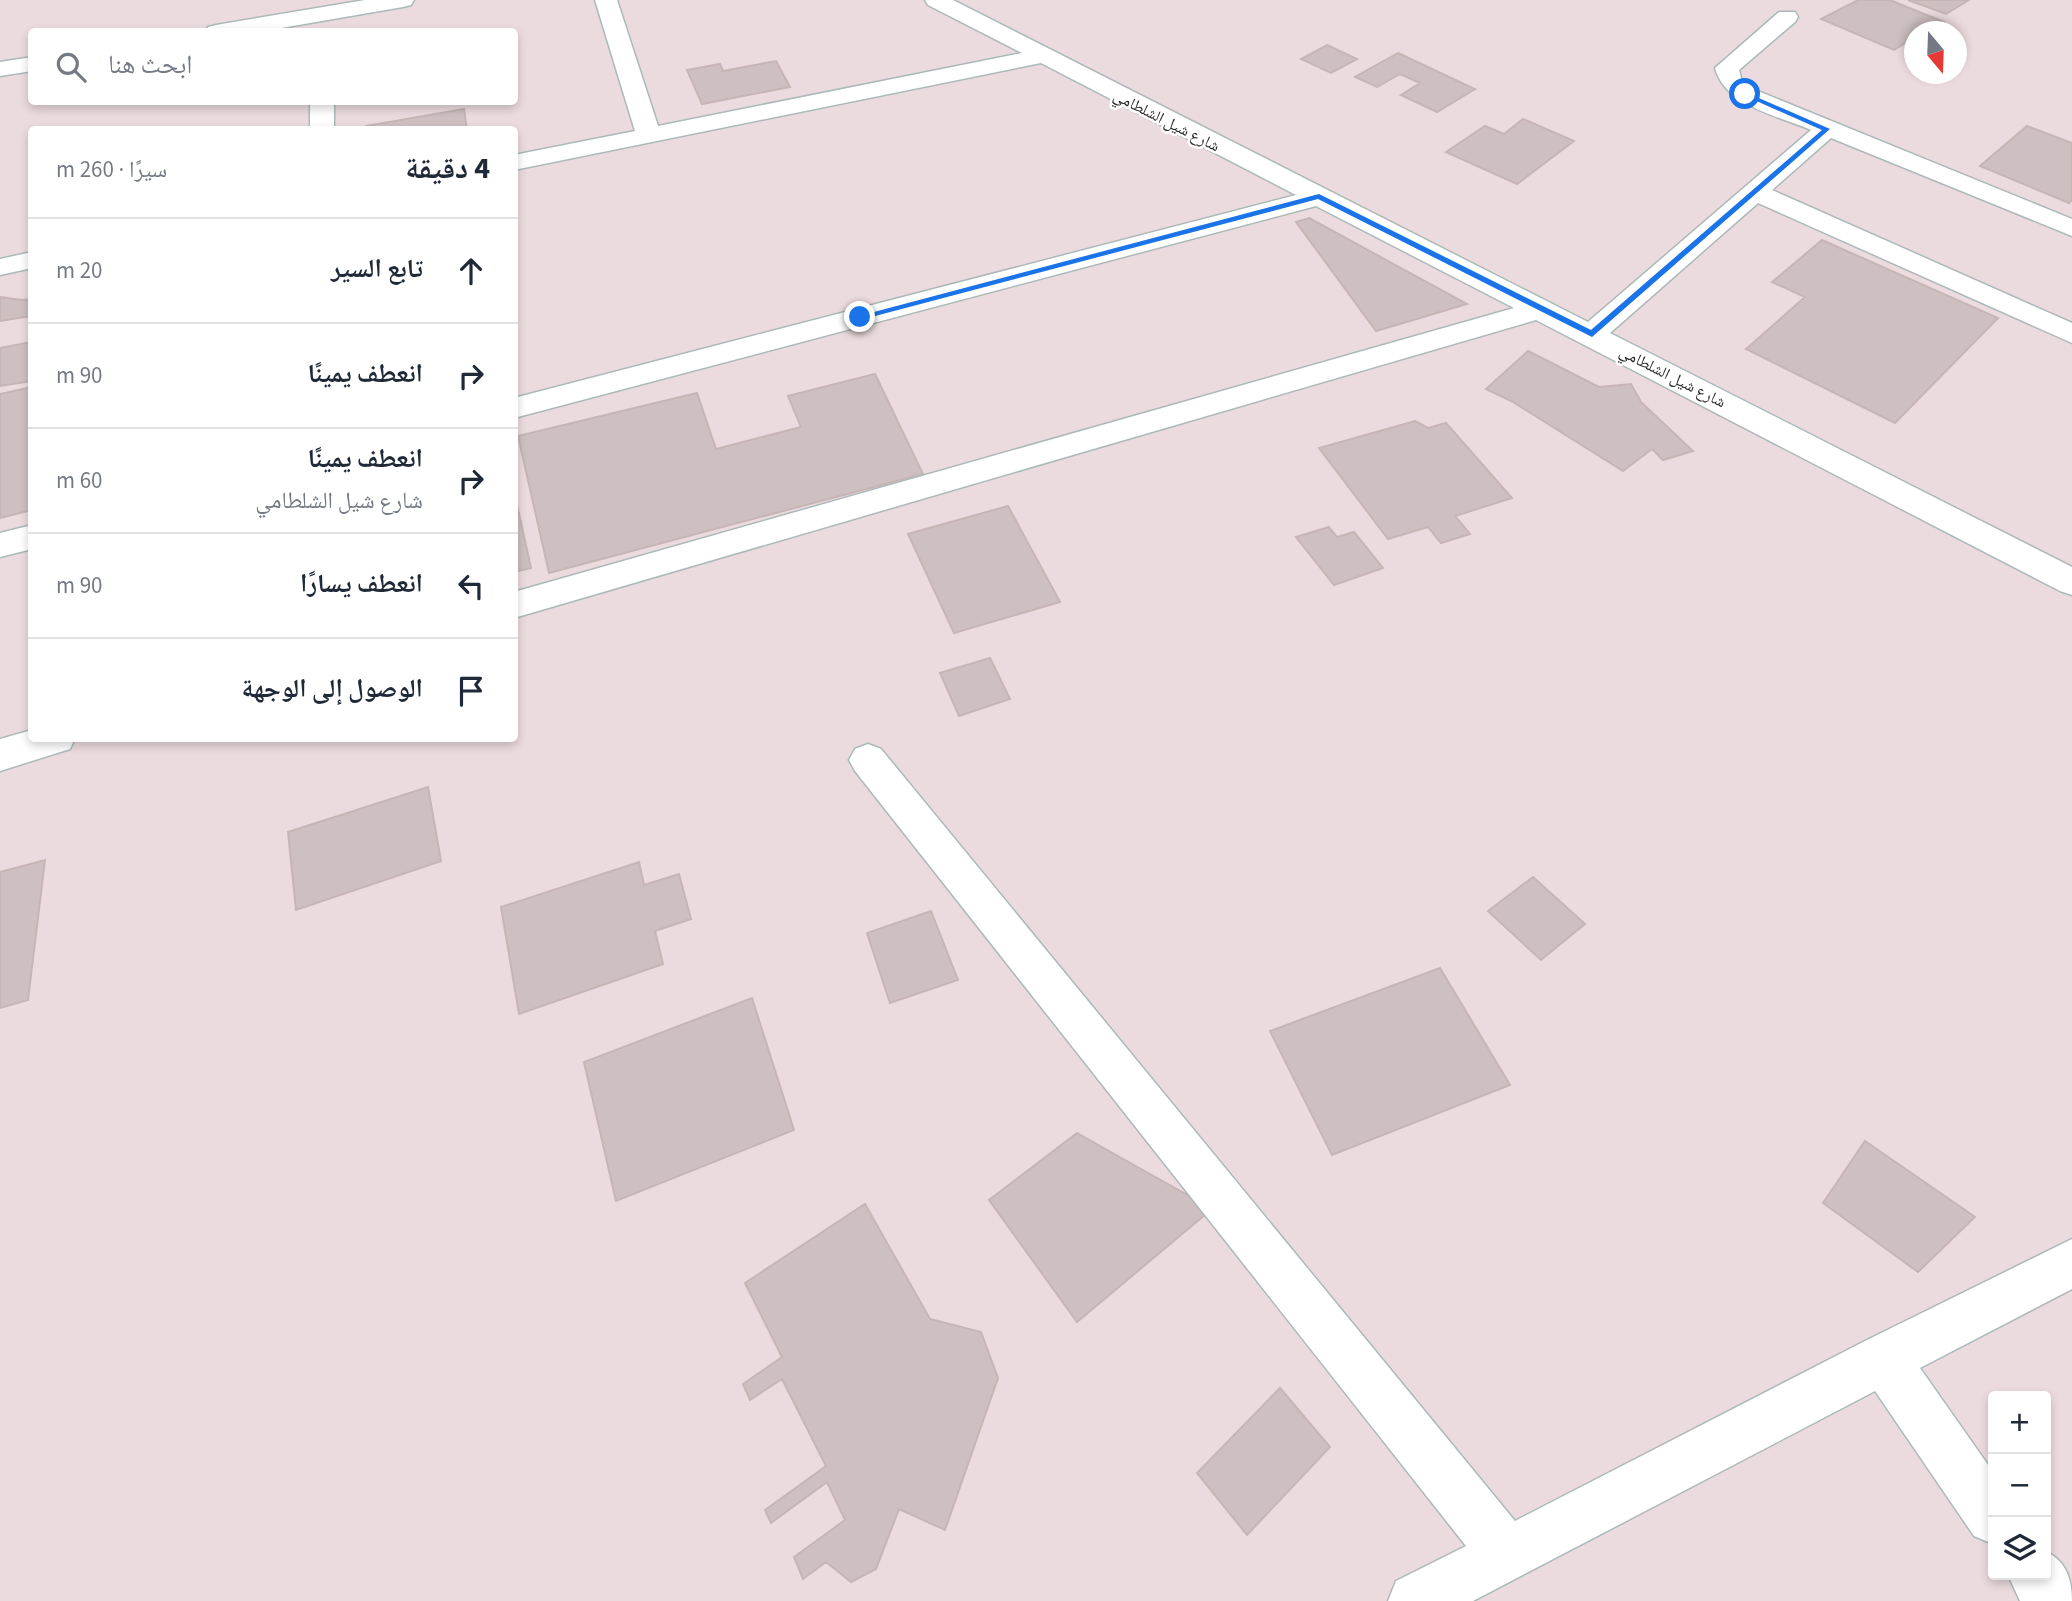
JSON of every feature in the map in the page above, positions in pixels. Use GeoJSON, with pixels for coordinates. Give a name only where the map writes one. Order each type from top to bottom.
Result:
{"type":"FeatureCollection","features":[{"type":"Feature","properties":{"kind":"street"},"geometry":{"type":"LineString","coordinates":[[258,28],[322,22],[403,0]]}},
{"type":"Feature","properties":{"kind":"street"},"geometry":{"type":"LineString","coordinates":[[606,0],[649,136]]}},
{"type":"Feature","properties":{"kind":"street","name":"شارع شيل الشلطامي"},"geometry":{"type":"LineString","coordinates":[[936,0],[2072,582]]}},
{"type":"Feature","properties":{"kind":"street"},"geometry":{"type":"LineString","coordinates":[[1787,17],[1727,68],[1730,80],[1745,94],[2072,228]]}},
{"type":"Feature","properties":{"kind":"street"},"geometry":{"type":"LineString","coordinates":[[518,162],[1043,56]]}},
{"type":"Feature","properties":{"kind":"street"},"geometry":{"type":"LineString","coordinates":[[0,69],[28,65]]}},
{"type":"Feature","properties":{"kind":"street"},"geometry":{"type":"LineString","coordinates":[[322,105],[322,126]]}},
{"type":"Feature","properties":{"kind":"street"},"geometry":{"type":"LineString","coordinates":[[1592,334],[1826,129]]}},
{"type":"Feature","properties":{"kind":"street"},"geometry":{"type":"LineString","coordinates":[[1755,192],[2072,334]]}},
{"type":"Feature","properties":{"kind":"street"},"geometry":{"type":"LineString","coordinates":[[518,407],[1319,197]]}},
{"type":"Feature","properties":{"kind":"street"},"geometry":{"type":"LineString","coordinates":[[0,267],[28,261]]}},
{"type":"Feature","properties":{"kind":"street"},"geometry":{"type":"LineString","coordinates":[[518,604],[1541,309]]}},
{"type":"Feature","properties":{"kind":"street"},"geometry":{"type":"LineString","coordinates":[[0,545],[28,538]]}},
{"type":"Feature","properties":{"kind":"street"},"geometry":{"type":"LineString","coordinates":[[0,755],[44,742]]}},
{"type":"Feature","properties":{"kind":"street"},"geometry":{"type":"LineString","coordinates":[[868,760],[1507,1554]]}},
{"type":"Feature","properties":{"kind":"street"},"geometry":{"type":"LineString","coordinates":[[1416,1601],[2072,1263]]}},
{"type":"Feature","properties":{"kind":"street"},"geometry":{"type":"LineString","coordinates":[[1883,1359],[1988,1510]]}},
{"type":"Feature","properties":{"kind":"street"},"geometry":{"type":"LineString","coordinates":[[2039,1580],[2054,1601]]}},
{"type":"Feature","properties":{"kind":"building"},"geometry":{"type":"Polygon","coordinates":[[[1858,0],[1890,0],[1942,21],[1904,21],[1904,44],[1894,50],[1821,19],[1858,0]]]}},
{"type":"Feature","properties":{"kind":"building"},"geometry":{"type":"Polygon","coordinates":[[[1908,0],[1969,0],[1946,14],[1908,0]]]}},
{"type":"Feature","properties":{"kind":"building"},"geometry":{"type":"Polygon","coordinates":[[[1327,45],[1357,59],[1331,73],[1301,59],[1327,45]]]}},
{"type":"Feature","properties":{"kind":"building"},"geometry":{"type":"Polygon","coordinates":[[[1398,53],[1475,89],[1437,112],[1401,95],[1420,83],[1400,74],[1377,87],[1355,77],[1398,53]]]}},
{"type":"Feature","properties":{"kind":"building"},"geometry":{"type":"Polygon","coordinates":[[[776,61],[790,87],[702,104],[687,70],[720,64],[723,71],[776,61]]]}},
{"type":"Feature","properties":{"kind":"building"},"geometry":{"type":"Polygon","coordinates":[[[464,109],[466,126],[366,126],[464,109]]]}},
{"type":"Feature","properties":{"kind":"building"},"geometry":{"type":"Polygon","coordinates":[[[1523,119],[1574,141],[1517,184],[1446,152],[1485,126],[1504,134],[1523,119]]]}},
{"type":"Feature","properties":{"kind":"building"},"geometry":{"type":"Polygon","coordinates":[[[2027,126],[2072,143],[2072,200],[2069,203],[1980,166],[2027,126]]]}},
{"type":"Feature","properties":{"kind":"building"},"geometry":{"type":"Polygon","coordinates":[[[1309,218],[1467,304],[1376,331],[1296,222],[1309,218]]]}},
{"type":"Feature","properties":{"kind":"building"},"geometry":{"type":"Polygon","coordinates":[[[1822,240],[1998,318],[1895,423],[1746,349],[1805,297],[1772,282],[1822,240]]]}},
{"type":"Feature","properties":{"kind":"building"},"geometry":{"type":"Polygon","coordinates":[[[0,297],[28,299],[28,317],[0,321],[0,297]]]}},
{"type":"Feature","properties":{"kind":"building"},"geometry":{"type":"Polygon","coordinates":[[[28,343],[28,382],[0,386],[0,348],[28,343]]]}},
{"type":"Feature","properties":{"kind":"building"},"geometry":{"type":"Polygon","coordinates":[[[1528,351],[1599,387],[1631,384],[1641,402],[1693,451],[1663,460],[1652,449],[1623,471],[1513,402],[1486,389],[1528,351]]]}},
{"type":"Feature","properties":{"kind":"building"},"geometry":{"type":"Polygon","coordinates":[[[875,374],[923,474],[549,573],[518,436],[697,393],[716,449],[801,427],[788,396],[875,374]]]}},
{"type":"Feature","properties":{"kind":"building"},"geometry":{"type":"Polygon","coordinates":[[[28,388],[28,511],[0,518],[0,394],[28,388]]]}},
{"type":"Feature","properties":{"kind":"building"},"geometry":{"type":"Polygon","coordinates":[[[1415,421],[1428,428],[1446,423],[1512,498],[1455,516],[1470,534],[1441,543],[1428,527],[1388,539],[1319,448],[1415,421]]]}},
{"type":"Feature","properties":{"kind":"building"},"geometry":{"type":"Polygon","coordinates":[[[1008,506],[1060,602],[954,633],[908,534],[1008,506]]]}},
{"type":"Feature","properties":{"kind":"building"},"geometry":{"type":"Polygon","coordinates":[[[518,509],[531,568],[518,571],[518,509]]]}},
{"type":"Feature","properties":{"kind":"building"},"geometry":{"type":"Polygon","coordinates":[[[1329,527],[1337,537],[1354,532],[1383,568],[1334,585],[1296,537],[1329,527]]]}},
{"type":"Feature","properties":{"kind":"building"},"geometry":{"type":"Polygon","coordinates":[[[990,658],[1010,699],[959,716],[940,673],[990,658]]]}},
{"type":"Feature","properties":{"kind":"building"},"geometry":{"type":"Polygon","coordinates":[[[428,787],[441,861],[296,910],[288,832],[428,787]]]}},
{"type":"Feature","properties":{"kind":"building"},"geometry":{"type":"Polygon","coordinates":[[[45,860],[28,1000],[0,1008],[0,872],[45,860]]]}},
{"type":"Feature","properties":{"kind":"building"},"geometry":{"type":"Polygon","coordinates":[[[639,862],[644,885],[679,874],[691,919],[655,931],[663,964],[519,1014],[501,907],[639,862]]]}},
{"type":"Feature","properties":{"kind":"building"},"geometry":{"type":"Polygon","coordinates":[[[1533,877],[1585,924],[1541,960],[1488,911],[1533,877]]]}},
{"type":"Feature","properties":{"kind":"building"},"geometry":{"type":"Polygon","coordinates":[[[931,911],[958,980],[890,1003],[867,933],[931,911]]]}},
{"type":"Feature","properties":{"kind":"building"},"geometry":{"type":"Polygon","coordinates":[[[1440,968],[1510,1085],[1332,1155],[1270,1031],[1440,968]]]}},
{"type":"Feature","properties":{"kind":"building"},"geometry":{"type":"Polygon","coordinates":[[[752,998],[794,1130],[616,1201],[584,1062],[752,998]]]}},
{"type":"Feature","properties":{"kind":"building"},"geometry":{"type":"Polygon","coordinates":[[[1077,1133],[1212,1209],[1077,1322],[989,1200],[1077,1133]]]}},
{"type":"Feature","properties":{"kind":"building"},"geometry":{"type":"Polygon","coordinates":[[[1865,1141],[1975,1217],[1918,1272],[1823,1203],[1865,1141]]]}},
{"type":"Feature","properties":{"kind":"building"},"geometry":{"type":"Polygon","coordinates":[[[865,1204],[930,1319],[981,1332],[998,1378],[945,1530],[899,1509],[876,1569],[851,1582],[826,1562],[803,1579],[794,1557],[845,1520],[827,1482],[771,1523],[765,1510],[826,1466],[782,1379],[750,1400],[743,1384],[782,1357],[745,1283],[865,1204]]]}},
{"type":"Feature","properties":{"kind":"building"},"geometry":{"type":"Polygon","coordinates":[[[1280,1388],[1330,1447],[1247,1535],[1197,1473],[1280,1388]]]}},
{"type":"Feature","properties":{"kind":"route"},"geometry":{"type":"LineString","coordinates":[[860,317],[1319,197],[1592,334],[1826,129],[1745,94]]}}]}
